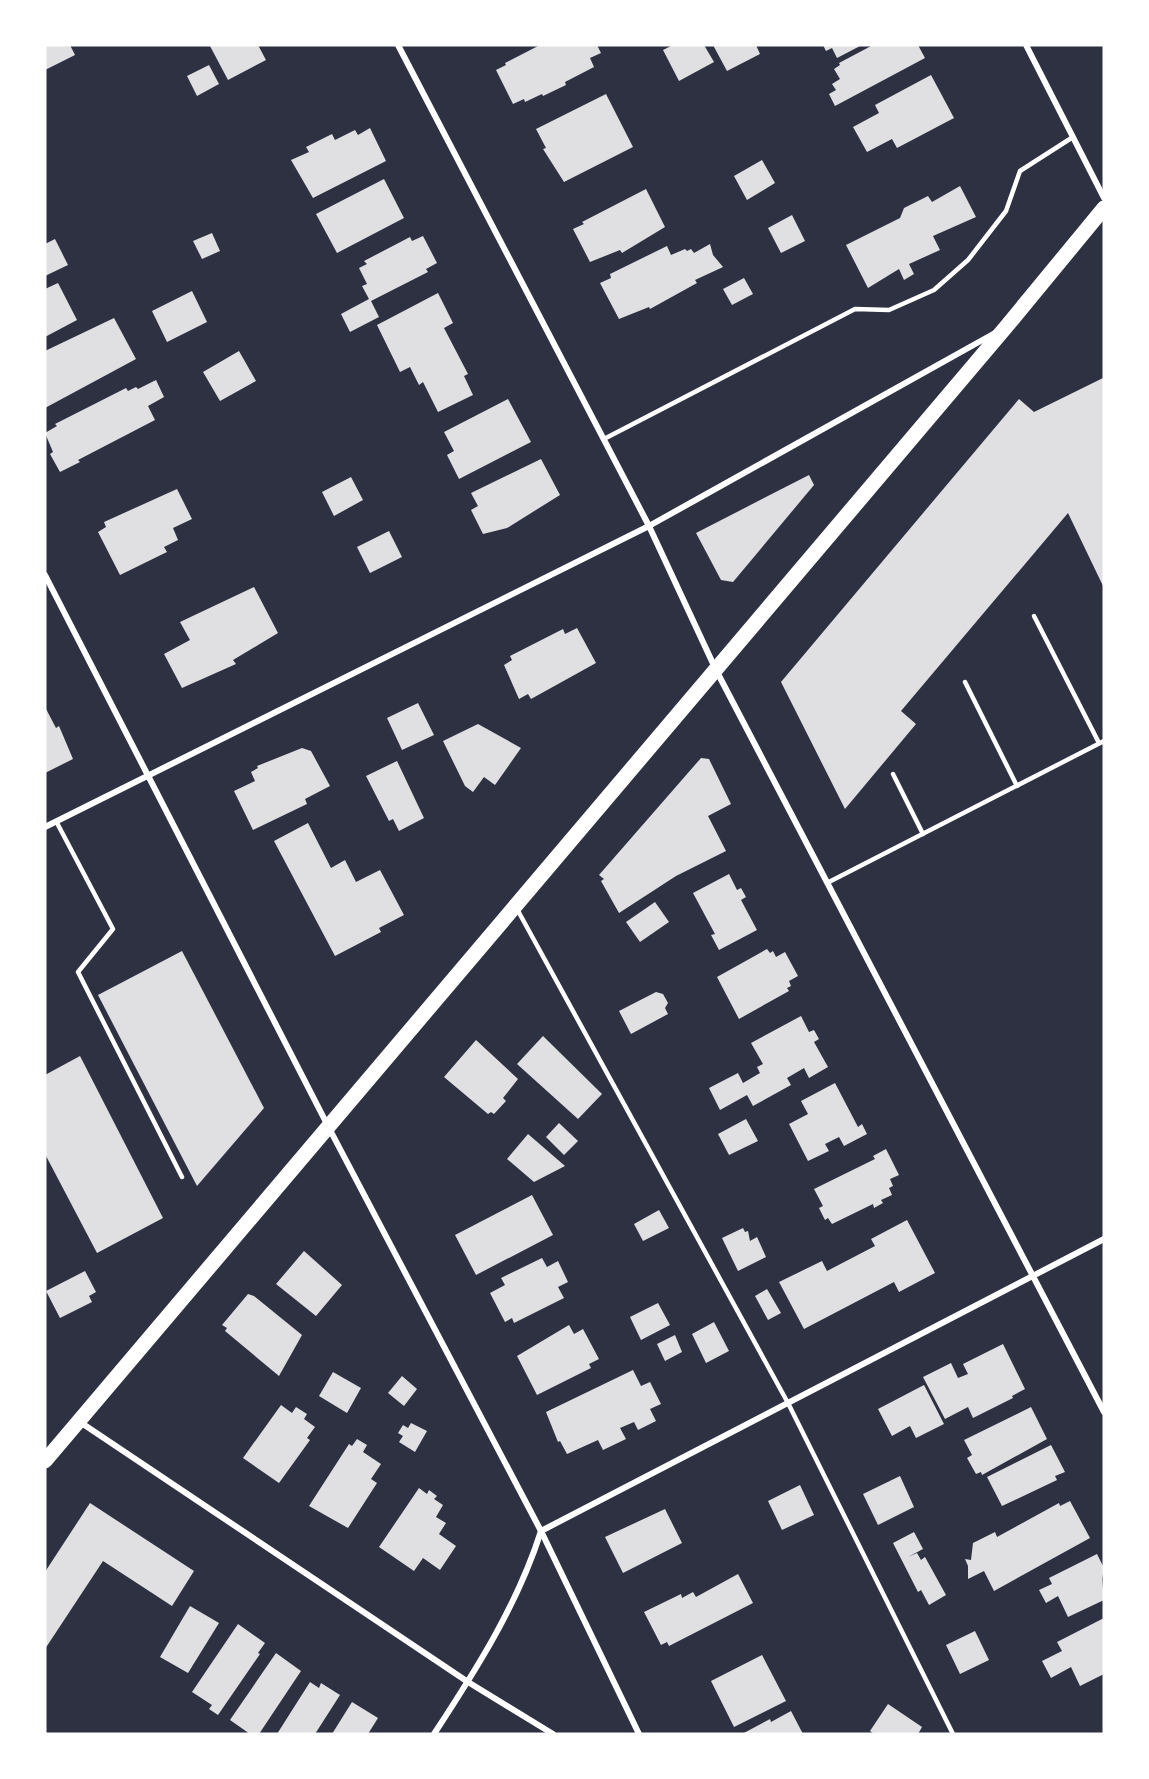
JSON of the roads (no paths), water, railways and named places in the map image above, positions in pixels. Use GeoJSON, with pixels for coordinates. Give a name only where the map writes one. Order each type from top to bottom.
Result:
{"type":"FeatureCollection","features":[{"type":"Feature","properties":{"kind":"main road"},"geometry":{"type":"LineString","coordinates":[[45,1461],[516,907],[1104,208]]}},
{"type":"Feature","properties":{"kind":"street"},"geometry":{"type":"LineString","coordinates":[[398,45],[650,526],[716,670],[1104,1412]]}},
{"type":"Feature","properties":{"kind":"street"},"geometry":{"type":"LineString","coordinates":[[1026,45],[1104,198]]}},
{"type":"Feature","properties":{"kind":"street"},"geometry":{"type":"LineString","coordinates":[[45,827],[147,774],[650,526],[1006,327]]}},
{"type":"Feature","properties":{"kind":"street"},"geometry":{"type":"LineString","coordinates":[[45,575],[329,1128],[541,1531],[639,1734]]}},
{"type":"Feature","properties":{"kind":"street"},"geometry":{"type":"LineString","coordinates":[[434,1734],[468,1682],[527,1575],[541,1531],[1104,1239]]}},
{"type":"Feature","properties":{"kind":"street"},"geometry":{"type":"LineString","coordinates":[[79,1422],[468,1682],[553,1734]]}},
{"type":"Feature","properties":{"kind":"lane"},"geometry":{"type":"LineString","coordinates":[[604,439],[855,309],[889,310],[934,290],[968,260],[1006,211],[1020,171],[1073,137]]}},
{"type":"Feature","properties":{"kind":"lane"},"geometry":{"type":"LineString","coordinates":[[827,883],[1102,742],[1034,616]]}},
{"type":"Feature","properties":{"kind":"lane"},"geometry":{"type":"LineString","coordinates":[[965,682],[1017,786]]}},
{"type":"Feature","properties":{"kind":"lane"},"geometry":{"type":"LineString","coordinates":[[893,774],[923,834]]}},
{"type":"Feature","properties":{"kind":"lane"},"geometry":{"type":"LineString","coordinates":[[56,821],[113,929],[78,972],[182,1177]]}},
{"type":"Feature","properties":{"kind":"lane"},"geometry":{"type":"LineString","coordinates":[[516,907],[788,1403],[953,1734]]}}]}
